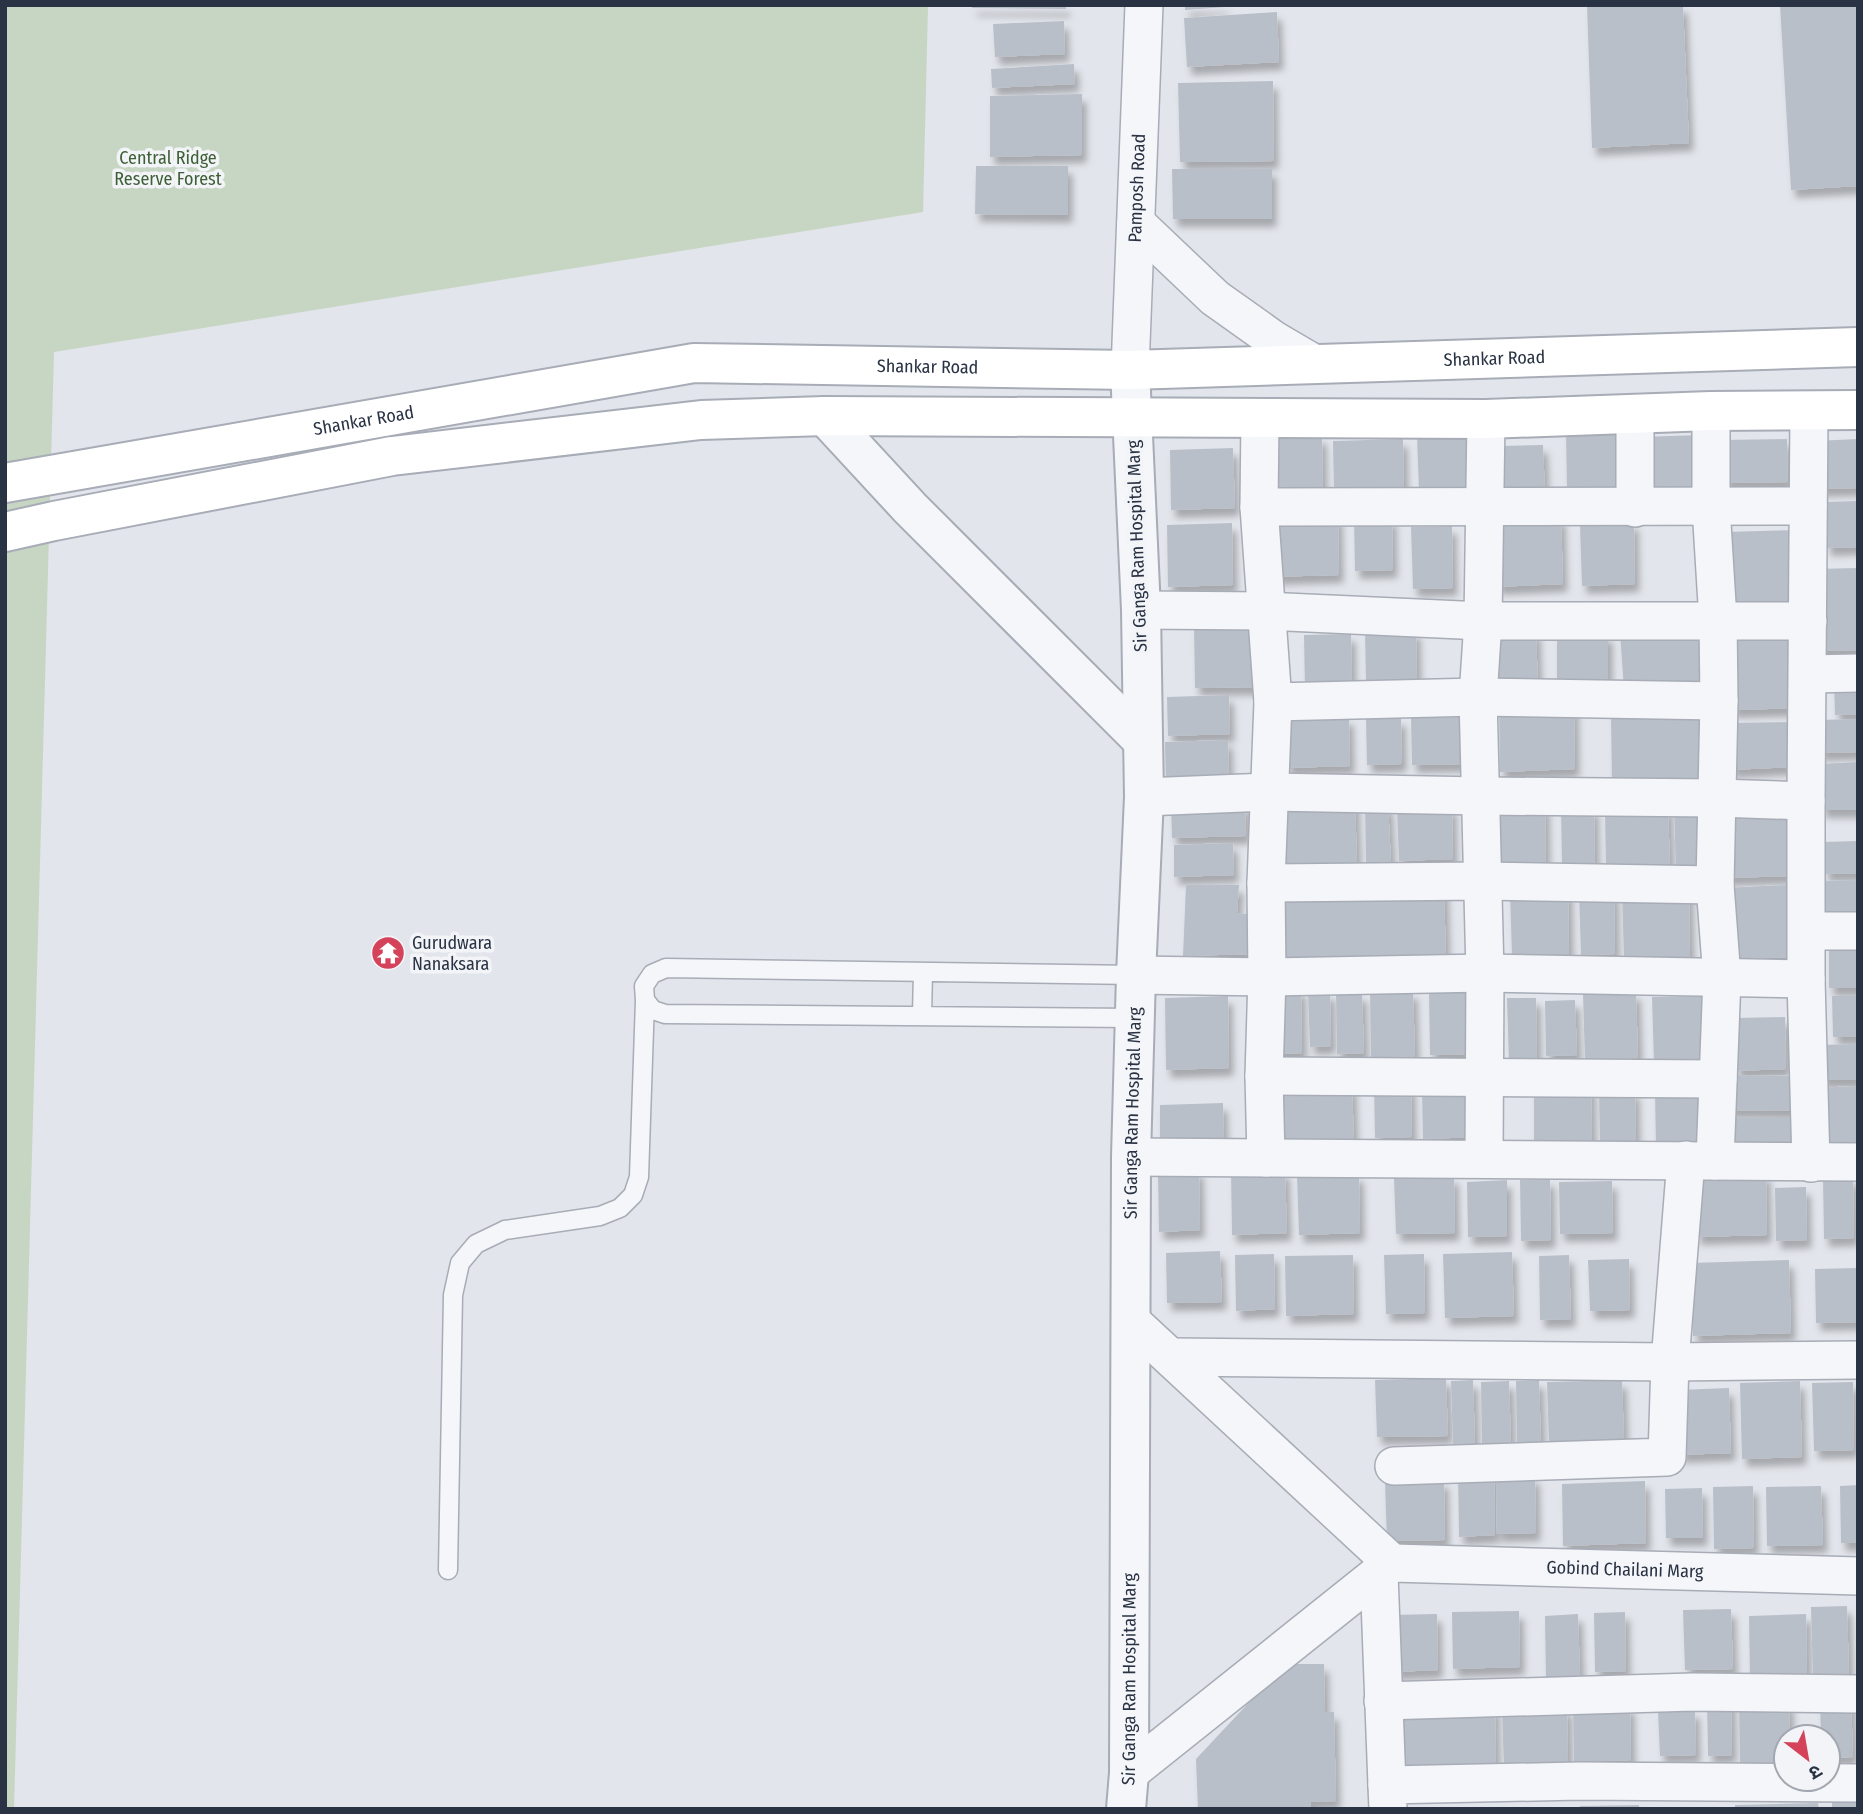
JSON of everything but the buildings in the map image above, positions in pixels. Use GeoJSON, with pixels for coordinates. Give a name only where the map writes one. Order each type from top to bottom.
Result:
{"type":"FeatureCollection","features":[{"type":"Feature","properties":{"kind":"main road","name":"Shankar Road"},"geometry":{"type":"LineString","coordinates":[[5,483],[694,363],[1130,370],[1858,346]]}},
{"type":"Feature","properties":{"kind":"main road"},"geometry":{"type":"LineString","coordinates":[[5,532],[392,456],[701,420],[825,416],[1486,419],[1711,411],[1858,411]]}},
{"type":"Feature","properties":{"kind":"street","name":"Pamposh Road"},"geometry":{"type":"LineString","coordinates":[[1130,370],[1144,5]]}},
{"type":"Feature","properties":{"kind":"street"},"geometry":{"type":"LineString","coordinates":[[1136,223],[1215,298],[1274,340],[1315,364]]}},
{"type":"Feature","properties":{"kind":"street","name":"Sir Ganga Ram Hospital Marg"},"geometry":{"type":"LineString","coordinates":[[1128,1791],[1131,1157],[1144,797],[1141,610],[1130,370]]}},
{"type":"Feature","properties":{"kind":"street"},"geometry":{"type":"LineString","coordinates":[[1394,1466],[1667,1457],[1670,1362],[1701,1160],[1718,1079],[1722,978],[1715,885],[1719,701],[1718,620],[1711,507],[1711,411]]}},
{"type":"Feature","properties":{"kind":"street"},"geometry":{"type":"LineString","coordinates":[[1809,412],[1806,979],[1811,1163]]}},
{"type":"Feature","properties":{"kind":"street"},"geometry":{"type":"LineString","coordinates":[[1635,414],[1635,508]]}},
{"type":"Feature","properties":{"kind":"street"},"geometry":{"type":"LineString","coordinates":[[825,416],[910,508],[1143,741]]}},
{"type":"Feature","properties":{"kind":"street"},"geometry":{"type":"LineString","coordinates":[[1261,419],[1259,507],[1273,702],[1266,883],[1266,1158]]}},
{"type":"Feature","properties":{"kind":"street"},"geometry":{"type":"LineString","coordinates":[[1484,1159],[1485,973],[1478,697],[1483,621],[1486,419]]}},
{"type":"Feature","properties":{"kind":"street"},"geometry":{"type":"LineString","coordinates":[[1259,507],[1808,506]]}},
{"type":"Feature","properties":{"kind":"street"},"geometry":{"type":"LineString","coordinates":[[1141,610],[1266,611],[1483,621],[1808,621]]}},
{"type":"Feature","properties":{"kind":"street"},"geometry":{"type":"LineString","coordinates":[[1808,674],[1858,673]]}},
{"type":"Feature","properties":{"kind":"street"},"geometry":{"type":"LineString","coordinates":[[1273,702],[1478,697],[1719,701]]}},
{"type":"Feature","properties":{"kind":"street"},"geometry":{"type":"LineString","coordinates":[[1144,797],[1268,792],[1806,801]]}},
{"type":"Feature","properties":{"kind":"street"},"geometry":{"type":"LineString","coordinates":[[1266,883],[1482,881],[1715,885]]}},
{"type":"Feature","properties":{"kind":"street"},"geometry":{"type":"LineString","coordinates":[[1807,931],[1858,931]]}},
{"type":"Feature","properties":{"kind":"street"},"geometry":{"type":"LineString","coordinates":[[1136,975],[1267,977],[1485,973],[1806,979]]}},
{"type":"Feature","properties":{"kind":"street"},"geometry":{"type":"LineString","coordinates":[[1264,1076],[1718,1079]]}},
{"type":"Feature","properties":{"kind":"street"},"geometry":{"type":"LineString","coordinates":[[1131,1157],[1858,1163]]}},
{"type":"Feature","properties":{"kind":"street"},"geometry":{"type":"LineString","coordinates":[[1131,1321],[1385,1568],[1383,1701],[1387,1797],[1580,1781],[1858,1783]]}},
{"type":"Feature","properties":{"kind":"street"},"geometry":{"type":"LineString","coordinates":[[1171,1357],[1670,1362],[1858,1360]]}},
{"type":"Feature","properties":{"kind":"street"},"geometry":{"type":"LineString","coordinates":[[1128,1791],[1385,1568]]}},
{"type":"Feature","properties":{"kind":"street","name":"Gobind Chailani Marg"},"geometry":{"type":"LineString","coordinates":[[1385,1568],[1858,1576]]}},
{"type":"Feature","properties":{"kind":"street"},"geometry":{"type":"LineString","coordinates":[[1383,1701],[1693,1692],[1858,1694]]}},
{"type":"Feature","properties":{"kind":"lane"},"geometry":{"type":"LineString","coordinates":[[448,1570],[453,1295],[460,1263],[476,1244],[505,1230],[600,1216],[621,1208],[633,1195],[639,1177],[644,986],[652,974],[666,968],[1136,975]]}},
{"type":"Feature","properties":{"kind":"lane"},"geometry":{"type":"LineString","coordinates":[[922,1016],[923,972]]}},
{"type":"Feature","properties":{"kind":"lane"},"geometry":{"type":"LineString","coordinates":[[645,1000],[653,1010],[665,1014],[1135,1018]]}},
{"type":"Feature","properties":{"kind":"green space","name":"Central Ridge Reserve Forest"},"geometry":{"type":"Polygon","coordinates":[[[5,5],[928,5],[923,212],[54,352],[14,1809],[5,1809],[5,5]]]}},
{"type":"Feature","properties":{"kind":"place","name":"Gurudwara Nanaksara"},"geometry":{"type":"Point","coordinates":[388,953]}}]}
